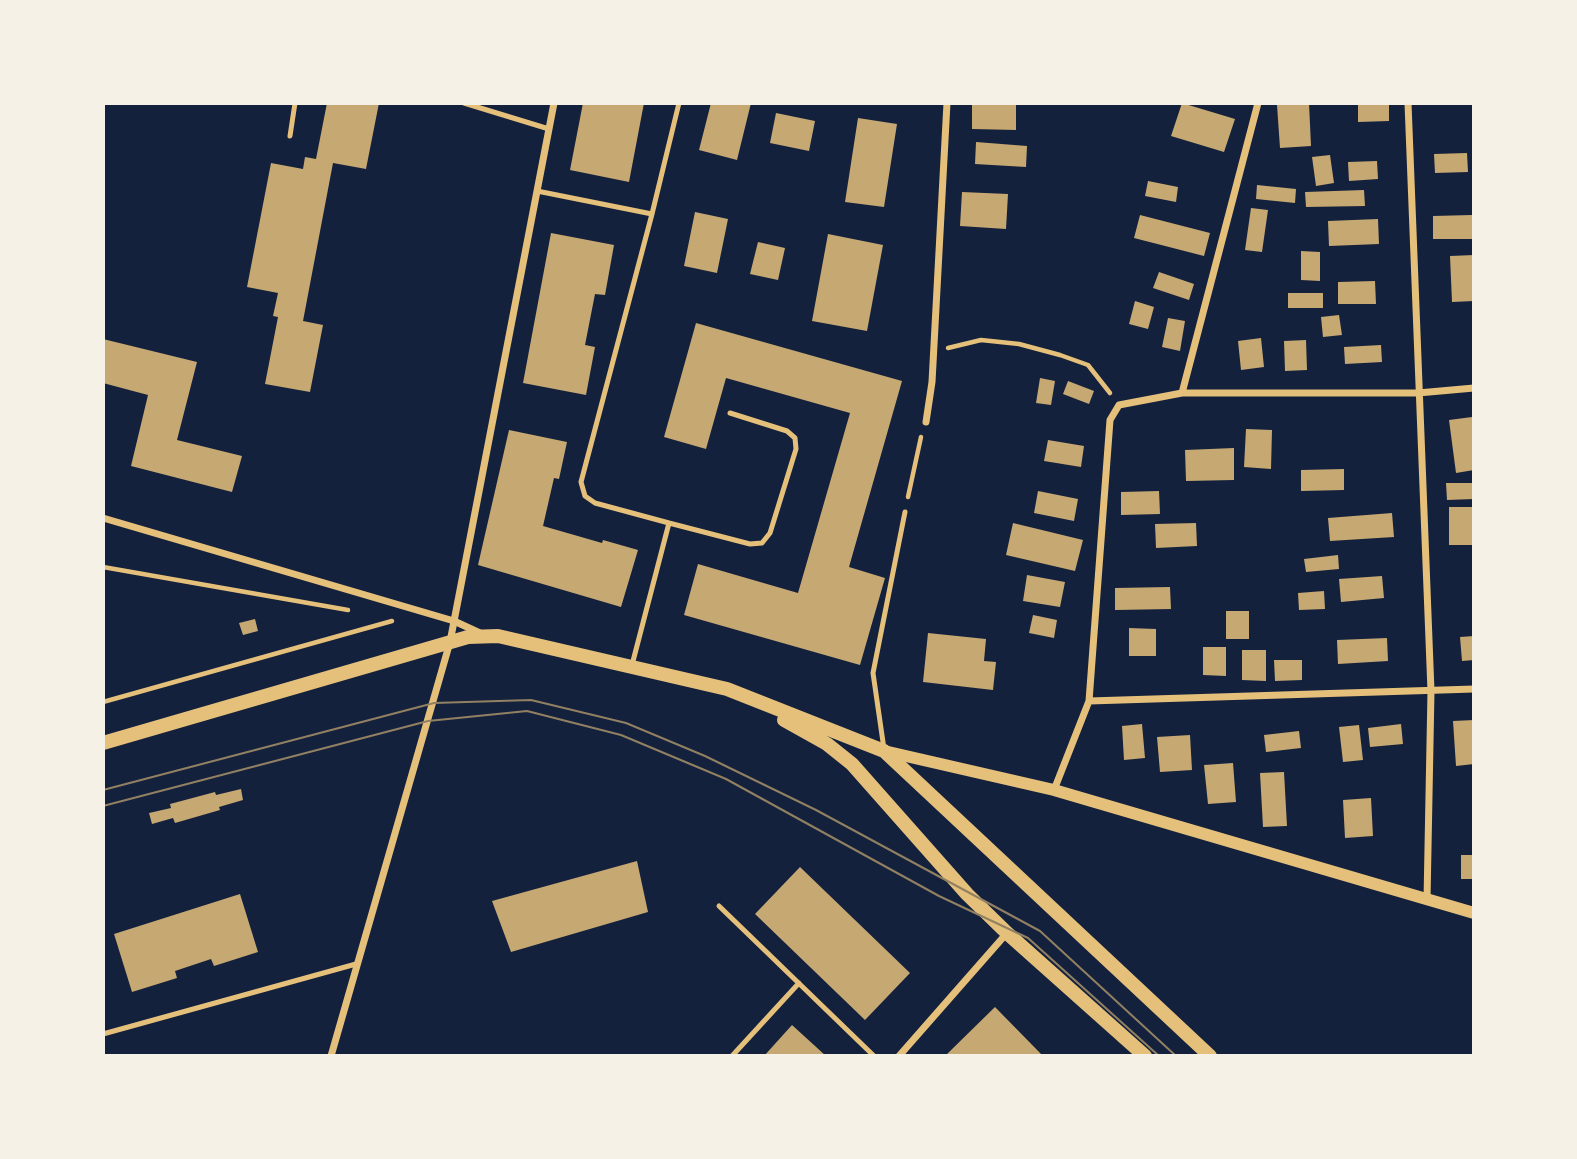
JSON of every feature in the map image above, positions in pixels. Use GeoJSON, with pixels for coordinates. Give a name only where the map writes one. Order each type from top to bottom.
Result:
{"type":"FeatureCollection","features":[{"type":"Feature","properties":{"kind":"main road"},"geometry":{"type":"LineString","coordinates":[[103,743],[450,642],[485,635],[727,689],[884,751],[1210,1056]]}},
{"type":"Feature","properties":{"kind":"main road"},"geometry":{"type":"LineString","coordinates":[[727,689],[827,744],[852,764],[967,894],[1145,1056]]}},
{"type":"Feature","properties":{"kind":"street"},"geometry":{"type":"LineString","coordinates":[[331,1056],[450,642],[554,103]]}},
{"type":"Feature","properties":{"kind":"street"},"geometry":{"type":"LineString","coordinates":[[926,422],[933,363],[947,103]]}},
{"type":"Feature","properties":{"kind":"street"},"geometry":{"type":"LineString","coordinates":[[1182,393],[1258,103]]}},
{"type":"Feature","properties":{"kind":"street"},"geometry":{"type":"LineString","coordinates":[[1408,103],[1431,691],[1427,900]]}},
{"type":"Feature","properties":{"kind":"street"},"geometry":{"type":"LineString","coordinates":[[1054,790],[1089,701],[1110,420],[1119,405],[1182,393],[1418,393],[1474,388]]}},
{"type":"Feature","properties":{"kind":"street"},"geometry":{"type":"LineString","coordinates":[[103,518],[454,621],[485,635]]}},
{"type":"Feature","properties":{"kind":"street"},"geometry":{"type":"LineString","coordinates":[[1089,701],[1474,689]]}},
{"type":"Feature","properties":{"kind":"street"},"geometry":{"type":"LineString","coordinates":[[884,751],[1054,790],[1474,913]]}},
{"type":"Feature","properties":{"kind":"street"},"geometry":{"type":"LineString","coordinates":[[899,1056],[1007,933]]}},
{"type":"Feature","properties":{"kind":"lane"},"geometry":{"type":"LineString","coordinates":[[290,136],[295,103]]}},
{"type":"Feature","properties":{"kind":"lane"},"geometry":{"type":"LineString","coordinates":[[464,103],[549,129]]}},
{"type":"Feature","properties":{"kind":"lane"},"geometry":{"type":"LineString","coordinates":[[679,103],[581,482],[585,496],[595,503],[668,523],[750,544],[762,543],[770,533],[796,449],[795,438],[787,431],[730,413]]}},
{"type":"Feature","properties":{"kind":"lane"},"geometry":{"type":"LineString","coordinates":[[537,191],[652,214]]}},
{"type":"Feature","properties":{"kind":"lane"},"geometry":{"type":"LineString","coordinates":[[884,751],[873,673],[905,512]]}},
{"type":"Feature","properties":{"kind":"lane"},"geometry":{"type":"LineString","coordinates":[[632,667],[668,523]]}},
{"type":"Feature","properties":{"kind":"lane"},"geometry":{"type":"LineString","coordinates":[[719,906],[874,1056]]}},
{"type":"Feature","properties":{"kind":"lane"},"geometry":{"type":"LineString","coordinates":[[103,1034],[356,964]]}},
{"type":"Feature","properties":{"kind":"lane"},"geometry":{"type":"LineString","coordinates":[[732,1056],[799,984]]}},
{"type":"Feature","properties":{"kind":"path"},"geometry":{"type":"LineString","coordinates":[[933,363],[947,348],[981,340],[1018,344],[1088,365],[1119,405]]}},
{"type":"Feature","properties":{"kind":"path"},"geometry":{"type":"LineString","coordinates":[[905,512],[918,446]]}},
{"type":"Feature","properties":{"kind":"path"},"geometry":{"type":"LineString","coordinates":[[103,568],[360,612]]}},
{"type":"Feature","properties":{"kind":"path"},"geometry":{"type":"LineString","coordinates":[[103,702],[400,619],[387,616]]}},
{"type":"Feature","properties":{"kind":"building"},"geometry":{"type":"Polygon","coordinates":[[[327,103],[379,103],[366,169],[333,163],[303,321],[323,325],[310,392],[265,384],[278,317],[273,316],[278,293],[247,287],[271,163],[303,169],[305,157],[316,159],[327,103]]]}},
{"type":"Feature","properties":{"kind":"building"},"geometry":{"type":"Polygon","coordinates":[[[583,103],[644,103],[629,182],[570,170],[583,103]]]}},
{"type":"Feature","properties":{"kind":"building"},"geometry":{"type":"Polygon","coordinates":[[[711,103],[751,103],[737,160],[699,150],[711,103]]]}},
{"type":"Feature","properties":{"kind":"building"},"geometry":{"type":"Polygon","coordinates":[[[972,103],[1016,104],[1016,130],[972,129],[972,103]]]}},
{"type":"Feature","properties":{"kind":"building"},"geometry":{"type":"Polygon","coordinates":[[[1182,103],[1235,119],[1224,152],[1171,136],[1182,103]]]}},
{"type":"Feature","properties":{"kind":"building"},"geometry":{"type":"Polygon","coordinates":[[[1309,103],[1311,146],[1280,148],[1277,105],[1309,103]]]}},
{"type":"Feature","properties":{"kind":"building"},"geometry":{"type":"Polygon","coordinates":[[[1358,103],[1389,103],[1389,121],[1358,122],[1358,103]]]}},
{"type":"Feature","properties":{"kind":"building"},"geometry":{"type":"Polygon","coordinates":[[[776,113],[815,121],[809,151],[770,143],[776,113]]]}},
{"type":"Feature","properties":{"kind":"building"},"geometry":{"type":"Polygon","coordinates":[[[858,118],[897,124],[884,207],[845,202],[858,118]]]}},
{"type":"Feature","properties":{"kind":"building"},"geometry":{"type":"Polygon","coordinates":[[[976,142],[1027,146],[1026,167],[975,164],[976,142]]]}},
{"type":"Feature","properties":{"kind":"building"},"geometry":{"type":"Polygon","coordinates":[[[1467,153],[1468,172],[1435,173],[1434,154],[1467,153]]]}},
{"type":"Feature","properties":{"kind":"building"},"geometry":{"type":"Polygon","coordinates":[[[1330,155],[1334,183],[1316,186],[1312,157],[1330,155]]]}},
{"type":"Feature","properties":{"kind":"building"},"geometry":{"type":"Polygon","coordinates":[[[1377,161],[1378,179],[1349,181],[1348,162],[1377,161]]]}},
{"type":"Feature","properties":{"kind":"building"},"geometry":{"type":"Polygon","coordinates":[[[1148,181],[1178,187],[1176,202],[1145,196],[1148,181]]]}},
{"type":"Feature","properties":{"kind":"building"},"geometry":{"type":"Polygon","coordinates":[[[1257,185],[1296,189],[1295,203],[1256,199],[1257,185]]]}},
{"type":"Feature","properties":{"kind":"building"},"geometry":{"type":"Polygon","coordinates":[[[1364,190],[1365,206],[1306,207],[1305,192],[1364,190]]]}},
{"type":"Feature","properties":{"kind":"building"},"geometry":{"type":"Polygon","coordinates":[[[962,192],[1008,194],[1006,229],[960,226],[962,192]]]}},
{"type":"Feature","properties":{"kind":"building"},"geometry":{"type":"Polygon","coordinates":[[[1251,208],[1268,210],[1262,252],[1245,250],[1251,208]]]}},
{"type":"Feature","properties":{"kind":"building"},"geometry":{"type":"Polygon","coordinates":[[[695,212],[728,219],[717,273],[684,266],[695,212]]]}},
{"type":"Feature","properties":{"kind":"building"},"geometry":{"type":"Polygon","coordinates":[[[1140,215],[1210,233],[1204,256],[1134,238],[1140,215]]]}},
{"type":"Feature","properties":{"kind":"building"},"geometry":{"type":"Polygon","coordinates":[[[1472,215],[1472,239],[1433,239],[1433,216],[1472,215]]]}},
{"type":"Feature","properties":{"kind":"building"},"geometry":{"type":"Polygon","coordinates":[[[1378,219],[1379,244],[1329,246],[1328,221],[1378,219]]]}},
{"type":"Feature","properties":{"kind":"building"},"geometry":{"type":"Polygon","coordinates":[[[551,233],[614,245],[605,295],[595,294],[585,345],[595,347],[586,395],[523,383],[551,233]]]}},
{"type":"Feature","properties":{"kind":"building"},"geometry":{"type":"Polygon","coordinates":[[[828,234],[883,245],[867,331],[812,321],[828,234]]]}},
{"type":"Feature","properties":{"kind":"building"},"geometry":{"type":"Polygon","coordinates":[[[758,242],[785,248],[778,280],[750,274],[758,242]]]}},
{"type":"Feature","properties":{"kind":"building"},"geometry":{"type":"Polygon","coordinates":[[[1301,251],[1320,252],[1320,281],[1301,280],[1301,251]]]}},
{"type":"Feature","properties":{"kind":"building"},"geometry":{"type":"Polygon","coordinates":[[[1474,255],[1474,301],[1452,302],[1450,256],[1474,255]]]}},
{"type":"Feature","properties":{"kind":"building"},"geometry":{"type":"Polygon","coordinates":[[[1159,272],[1194,284],[1189,300],[1153,288],[1159,272]]]}},
{"type":"Feature","properties":{"kind":"building"},"geometry":{"type":"Polygon","coordinates":[[[1375,281],[1376,304],[1338,304],[1338,282],[1375,281]]]}},
{"type":"Feature","properties":{"kind":"building"},"geometry":{"type":"Polygon","coordinates":[[[1288,293],[1323,293],[1323,308],[1288,308],[1288,293]]]}},
{"type":"Feature","properties":{"kind":"building"},"geometry":{"type":"Polygon","coordinates":[[[1135,301],[1154,307],[1148,329],[1129,324],[1135,301]]]}},
{"type":"Feature","properties":{"kind":"building"},"geometry":{"type":"Polygon","coordinates":[[[1339,315],[1342,335],[1323,337],[1321,317],[1339,315]]]}},
{"type":"Feature","properties":{"kind":"building"},"geometry":{"type":"Polygon","coordinates":[[[1168,318],[1185,321],[1180,351],[1162,347],[1168,318]]]}},
{"type":"Feature","properties":{"kind":"building"},"geometry":{"type":"Polygon","coordinates":[[[696,323],[902,381],[849,567],[885,578],[860,665],[684,615],[698,564],[798,593],[850,413],[726,378],[706,449],[664,437],[696,323]]]}},
{"type":"Feature","properties":{"kind":"building"},"geometry":{"type":"Polygon","coordinates":[[[1261,338],[1264,367],[1241,370],[1238,341],[1261,338]]]}},
{"type":"Feature","properties":{"kind":"building"},"geometry":{"type":"Polygon","coordinates":[[[103,339],[197,362],[177,440],[242,456],[232,492],[131,466],[148,395],[103,383],[103,339]]]}},
{"type":"Feature","properties":{"kind":"building"},"geometry":{"type":"Polygon","coordinates":[[[1306,340],[1307,370],[1285,371],[1284,341],[1306,340]]]}},
{"type":"Feature","properties":{"kind":"building"},"geometry":{"type":"Polygon","coordinates":[[[1381,345],[1382,362],[1345,364],[1344,347],[1381,345]]]}},
{"type":"Feature","properties":{"kind":"building"},"geometry":{"type":"Polygon","coordinates":[[[1040,378],[1055,381],[1051,405],[1036,403],[1040,378]]]}},
{"type":"Feature","properties":{"kind":"building"},"geometry":{"type":"Polygon","coordinates":[[[1068,381],[1094,391],[1089,404],[1063,394],[1068,381]]]}},
{"type":"Feature","properties":{"kind":"building"},"geometry":{"type":"Polygon","coordinates":[[[1472,417],[1474,470],[1456,473],[1449,420],[1472,417]]]}},
{"type":"Feature","properties":{"kind":"building"},"geometry":{"type":"Polygon","coordinates":[[[1246,429],[1272,430],[1271,469],[1244,467],[1246,429]]]}},
{"type":"Feature","properties":{"kind":"building"},"geometry":{"type":"Polygon","coordinates":[[[509,430],[567,442],[559,479],[554,478],[543,526],[638,550],[621,607],[478,565],[509,430]]]}},
{"type":"Feature","properties":{"kind":"building"},"geometry":{"type":"Polygon","coordinates":[[[1048,440],[1084,446],[1081,467],[1044,461],[1048,440]]]}},
{"type":"Feature","properties":{"kind":"building"},"geometry":{"type":"Polygon","coordinates":[[[1234,448],[1234,480],[1186,481],[1185,450],[1234,448]]]}},
{"type":"Feature","properties":{"kind":"building"},"geometry":{"type":"Polygon","coordinates":[[[1344,469],[1344,490],[1301,491],[1301,470],[1344,469]]]}},
{"type":"Feature","properties":{"kind":"building"},"geometry":{"type":"Polygon","coordinates":[[[1446,483],[1474,483],[1474,499],[1447,500],[1446,483]]]}},
{"type":"Feature","properties":{"kind":"building"},"geometry":{"type":"Polygon","coordinates":[[[1038,491],[1078,499],[1074,521],[1034,513],[1038,491]]]}},
{"type":"Feature","properties":{"kind":"building"},"geometry":{"type":"Polygon","coordinates":[[[1159,491],[1160,514],[1121,515],[1121,492],[1159,491]]]}},
{"type":"Feature","properties":{"kind":"building"},"geometry":{"type":"Polygon","coordinates":[[[1449,507],[1474,507],[1474,545],[1449,545],[1449,507]]]}},
{"type":"Feature","properties":{"kind":"building"},"geometry":{"type":"Polygon","coordinates":[[[1392,513],[1394,537],[1330,541],[1328,518],[1392,513]]]}},
{"type":"Feature","properties":{"kind":"building"},"geometry":{"type":"Polygon","coordinates":[[[1013,523],[1083,540],[1075,571],[1006,555],[1013,523]]]}},
{"type":"Feature","properties":{"kind":"building"},"geometry":{"type":"Polygon","coordinates":[[[1196,523],[1197,546],[1156,548],[1155,524],[1196,523]]]}},
{"type":"Feature","properties":{"kind":"building"},"geometry":{"type":"Polygon","coordinates":[[[1338,555],[1339,569],[1306,572],[1304,559],[1338,555]]]}},
{"type":"Feature","properties":{"kind":"building"},"geometry":{"type":"Polygon","coordinates":[[[1027,575],[1065,582],[1060,607],[1023,601],[1027,575]]]}},
{"type":"Feature","properties":{"kind":"building"},"geometry":{"type":"Polygon","coordinates":[[[1382,576],[1384,598],[1341,602],[1339,579],[1382,576]]]}},
{"type":"Feature","properties":{"kind":"building"},"geometry":{"type":"Polygon","coordinates":[[[1170,587],[1171,609],[1115,610],[1115,588],[1170,587]]]}},
{"type":"Feature","properties":{"kind":"building"},"geometry":{"type":"Polygon","coordinates":[[[1324,591],[1325,609],[1299,610],[1298,593],[1324,591]]]}},
{"type":"Feature","properties":{"kind":"building"},"geometry":{"type":"Polygon","coordinates":[[[1226,611],[1249,611],[1249,639],[1226,639],[1226,611]]]}},
{"type":"Feature","properties":{"kind":"building"},"geometry":{"type":"Polygon","coordinates":[[[1033,615],[1057,620],[1054,638],[1029,633],[1033,615]]]}},
{"type":"Feature","properties":{"kind":"building"},"geometry":{"type":"Polygon","coordinates":[[[255,619],[258,631],[243,635],[239,623],[255,619]]]}},
{"type":"Feature","properties":{"kind":"building"},"geometry":{"type":"Polygon","coordinates":[[[1129,628],[1156,629],[1156,656],[1129,656],[1129,628]]]}},
{"type":"Feature","properties":{"kind":"building"},"geometry":{"type":"Polygon","coordinates":[[[928,633],[986,639],[984,661],[996,662],[993,690],[923,682],[928,633]]]}},
{"type":"Feature","properties":{"kind":"building"},"geometry":{"type":"Polygon","coordinates":[[[1474,636],[1474,660],[1462,661],[1460,637],[1474,636]]]}},
{"type":"Feature","properties":{"kind":"building"},"geometry":{"type":"Polygon","coordinates":[[[1387,638],[1388,661],[1338,664],[1337,640],[1387,638]]]}},
{"type":"Feature","properties":{"kind":"building"},"geometry":{"type":"Polygon","coordinates":[[[1203,647],[1226,647],[1226,676],[1203,675],[1203,647]]]}},
{"type":"Feature","properties":{"kind":"building"},"geometry":{"type":"Polygon","coordinates":[[[1242,650],[1266,650],[1266,681],[1242,680],[1242,650]]]}},
{"type":"Feature","properties":{"kind":"building"},"geometry":{"type":"Polygon","coordinates":[[[1274,660],[1302,660],[1302,680],[1275,681],[1274,660]]]}},
{"type":"Feature","properties":{"kind":"building"},"geometry":{"type":"Polygon","coordinates":[[[1474,720],[1474,764],[1456,766],[1453,721],[1474,720]]]}},
{"type":"Feature","properties":{"kind":"building"},"geometry":{"type":"Polygon","coordinates":[[[1142,724],[1145,758],[1124,760],[1122,726],[1142,724]]]}},
{"type":"Feature","properties":{"kind":"building"},"geometry":{"type":"Polygon","coordinates":[[[1401,724],[1403,744],[1370,747],[1368,728],[1401,724]]]}},
{"type":"Feature","properties":{"kind":"building"},"geometry":{"type":"Polygon","coordinates":[[[1359,725],[1363,760],[1343,762],[1339,727],[1359,725]]]}},
{"type":"Feature","properties":{"kind":"building"},"geometry":{"type":"Polygon","coordinates":[[[1299,731],[1301,748],[1266,752],[1264,735],[1299,731]]]}},
{"type":"Feature","properties":{"kind":"building"},"geometry":{"type":"Polygon","coordinates":[[[1190,735],[1192,770],[1160,772],[1157,737],[1190,735]]]}},
{"type":"Feature","properties":{"kind":"building"},"geometry":{"type":"Polygon","coordinates":[[[1233,763],[1236,802],[1208,804],[1204,765],[1233,763]]]}},
{"type":"Feature","properties":{"kind":"building"},"geometry":{"type":"Polygon","coordinates":[[[1284,772],[1287,826],[1263,827],[1260,773],[1284,772]]]}},
{"type":"Feature","properties":{"kind":"building"},"geometry":{"type":"Polygon","coordinates":[[[241,789],[243,800],[219,807],[220,810],[175,823],[173,818],[152,824],[149,813],[171,808],[170,804],[215,792],[216,795],[241,789]]]}},
{"type":"Feature","properties":{"kind":"building"},"geometry":{"type":"Polygon","coordinates":[[[1371,798],[1373,836],[1345,838],[1343,800],[1371,798]]]}},
{"type":"Feature","properties":{"kind":"building"},"geometry":{"type":"Polygon","coordinates":[[[1461,855],[1474,855],[1474,879],[1461,879],[1461,855]]]}},
{"type":"Feature","properties":{"kind":"building"},"geometry":{"type":"Polygon","coordinates":[[[637,861],[648,912],[511,952],[492,901],[637,861]]]}},
{"type":"Feature","properties":{"kind":"building"},"geometry":{"type":"Polygon","coordinates":[[[800,867],[910,973],[865,1020],[755,914],[800,867]]]}},
{"type":"Feature","properties":{"kind":"building"},"geometry":{"type":"Polygon","coordinates":[[[240,894],[258,952],[214,966],[211,959],[175,971],[177,978],[132,992],[114,934],[240,894]]]}},
{"type":"Feature","properties":{"kind":"building"},"geometry":{"type":"Polygon","coordinates":[[[995,1007],[1043,1056],[945,1056],[995,1007]]]}},
{"type":"Feature","properties":{"kind":"building"},"geometry":{"type":"Polygon","coordinates":[[[792,1025],[826,1056],[764,1056],[792,1025]]]}},
{"type":"Feature","properties":{"kind":"tram line"},"geometry":{"type":"LineString","coordinates":[[103,790],[434,703],[531,700],[626,723],[705,756],[816,810],[1040,931],[1176,1056]]}},
{"type":"Feature","properties":{"kind":"tram line"},"geometry":{"type":"LineString","coordinates":[[103,806],[428,721],[527,711],[621,735],[726,779],[939,896],[1028,938],[1159,1056]]}}]}
